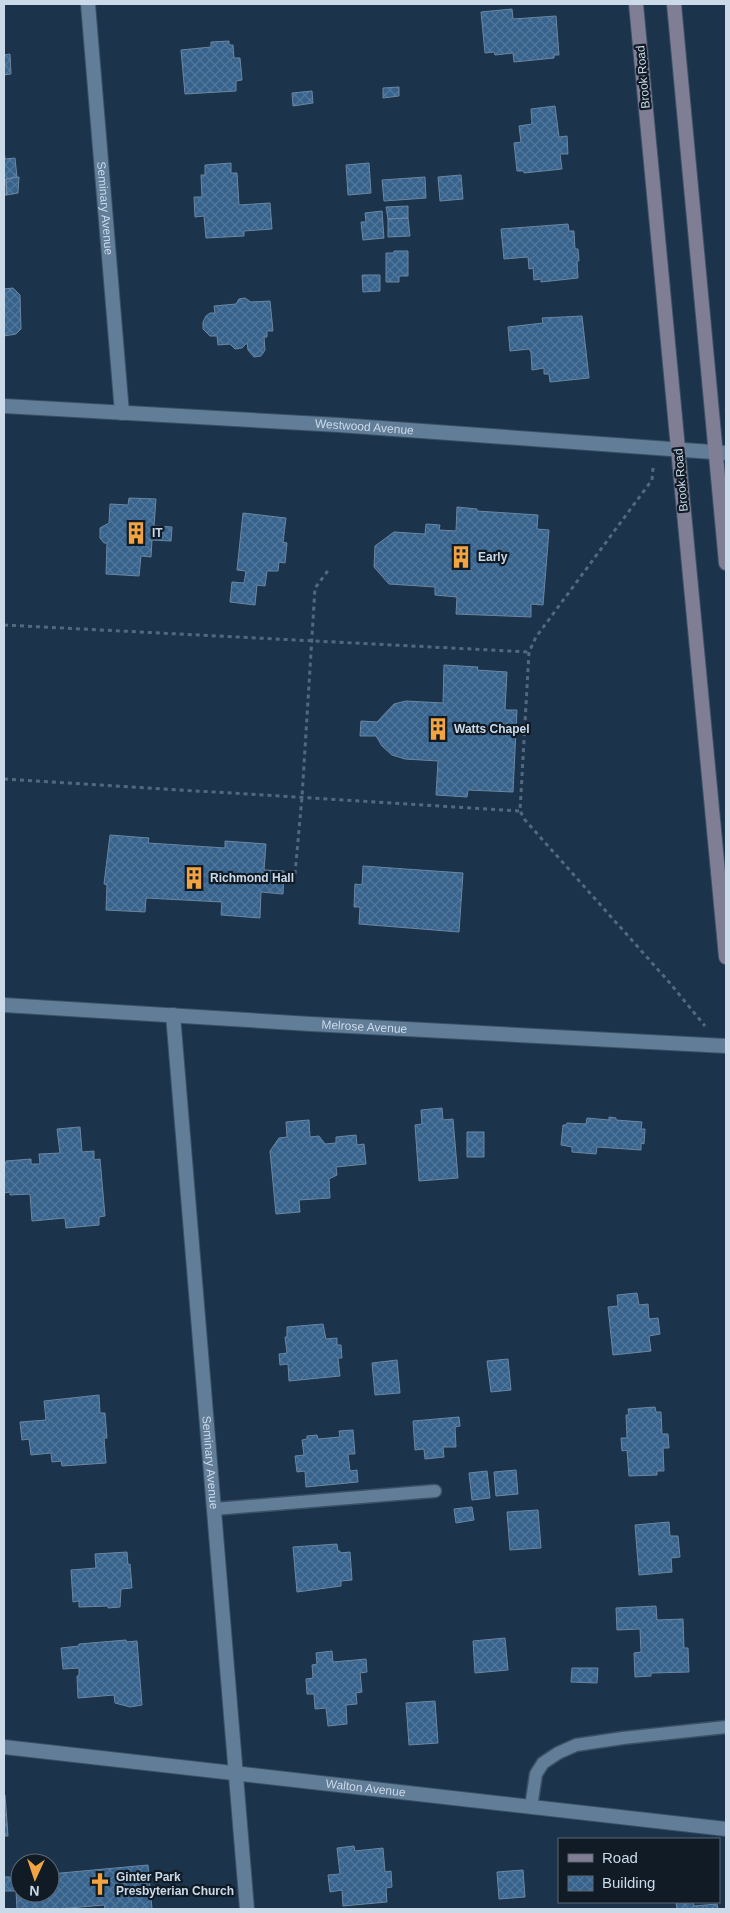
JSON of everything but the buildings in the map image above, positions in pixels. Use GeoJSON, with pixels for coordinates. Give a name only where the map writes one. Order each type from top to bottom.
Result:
{"type":"FeatureCollection","features":[{"type":"Feature","properties":{"kind":"main road","name":"Brook Road"},"geometry":{"type":"LineString","coordinates":[[636,4],[726,957]]}},
{"type":"Feature","properties":{"kind":"main road"},"geometry":{"type":"LineString","coordinates":[[674,4],[721,453],[726,563]]}},
{"type":"Feature","properties":{"kind":"street","name":"Seminary Avenue"},"geometry":{"type":"LineString","coordinates":[[88,4],[122,413]]}},
{"type":"Feature","properties":{"kind":"street","name":"Westwood Avenue"},"geometry":{"type":"LineString","coordinates":[[4,406],[339,425],[721,453]]}},
{"type":"Feature","properties":{"kind":"street","name":"Melrose Avenue"},"geometry":{"type":"LineString","coordinates":[[4,1005],[726,1046]]}},
{"type":"Feature","properties":{"kind":"street","name":"Seminary Avenue"},"geometry":{"type":"LineString","coordinates":[[173,1015],[247,1909]]}},
{"type":"Feature","properties":{"kind":"street","name":"Walton Avenue"},"geometry":{"type":"LineString","coordinates":[[4,1747],[726,1829]]}},
{"type":"Feature","properties":{"kind":"lane"},"geometry":{"type":"LineString","coordinates":[[214,1509],[435,1491]]}},
{"type":"Feature","properties":{"kind":"lane"},"geometry":{"type":"LineString","coordinates":[[531,1807],[536,1774],[543,1763],[558,1753],[576,1745],[726,1727]]}},
{"type":"Feature","properties":{"kind":"path"},"geometry":{"type":"LineString","coordinates":[[653,468],[652,480],[536,637],[529,652],[520,810],[525,820],[669,982],[708,1029]]}},
{"type":"Feature","properties":{"kind":"path"},"geometry":{"type":"LineString","coordinates":[[295,874],[302,797],[315,588],[330,568]]}},
{"type":"Feature","properties":{"kind":"path"},"geometry":{"type":"LineString","coordinates":[[4,625],[529,652]]}},
{"type":"Feature","properties":{"kind":"path"},"geometry":{"type":"LineString","coordinates":[[4,779],[520,810]]}},
{"type":"Feature","properties":{"kind":"place","name":"IT"},"geometry":{"type":"Point","coordinates":[136,533]}},
{"type":"Feature","properties":{"kind":"place","name":"Early"},"geometry":{"type":"Point","coordinates":[461,557]}},
{"type":"Feature","properties":{"kind":"place","name":"Watts Chapel"},"geometry":{"type":"Point","coordinates":[438,729]}},
{"type":"Feature","properties":{"kind":"place","name":"Richmond Hall"},"geometry":{"type":"Point","coordinates":[194,878]}},
{"type":"Feature","properties":{"kind":"place","name":"Ginter Park Presbyterian Church"},"geometry":{"type":"Point","coordinates":[100,1884]}}]}
